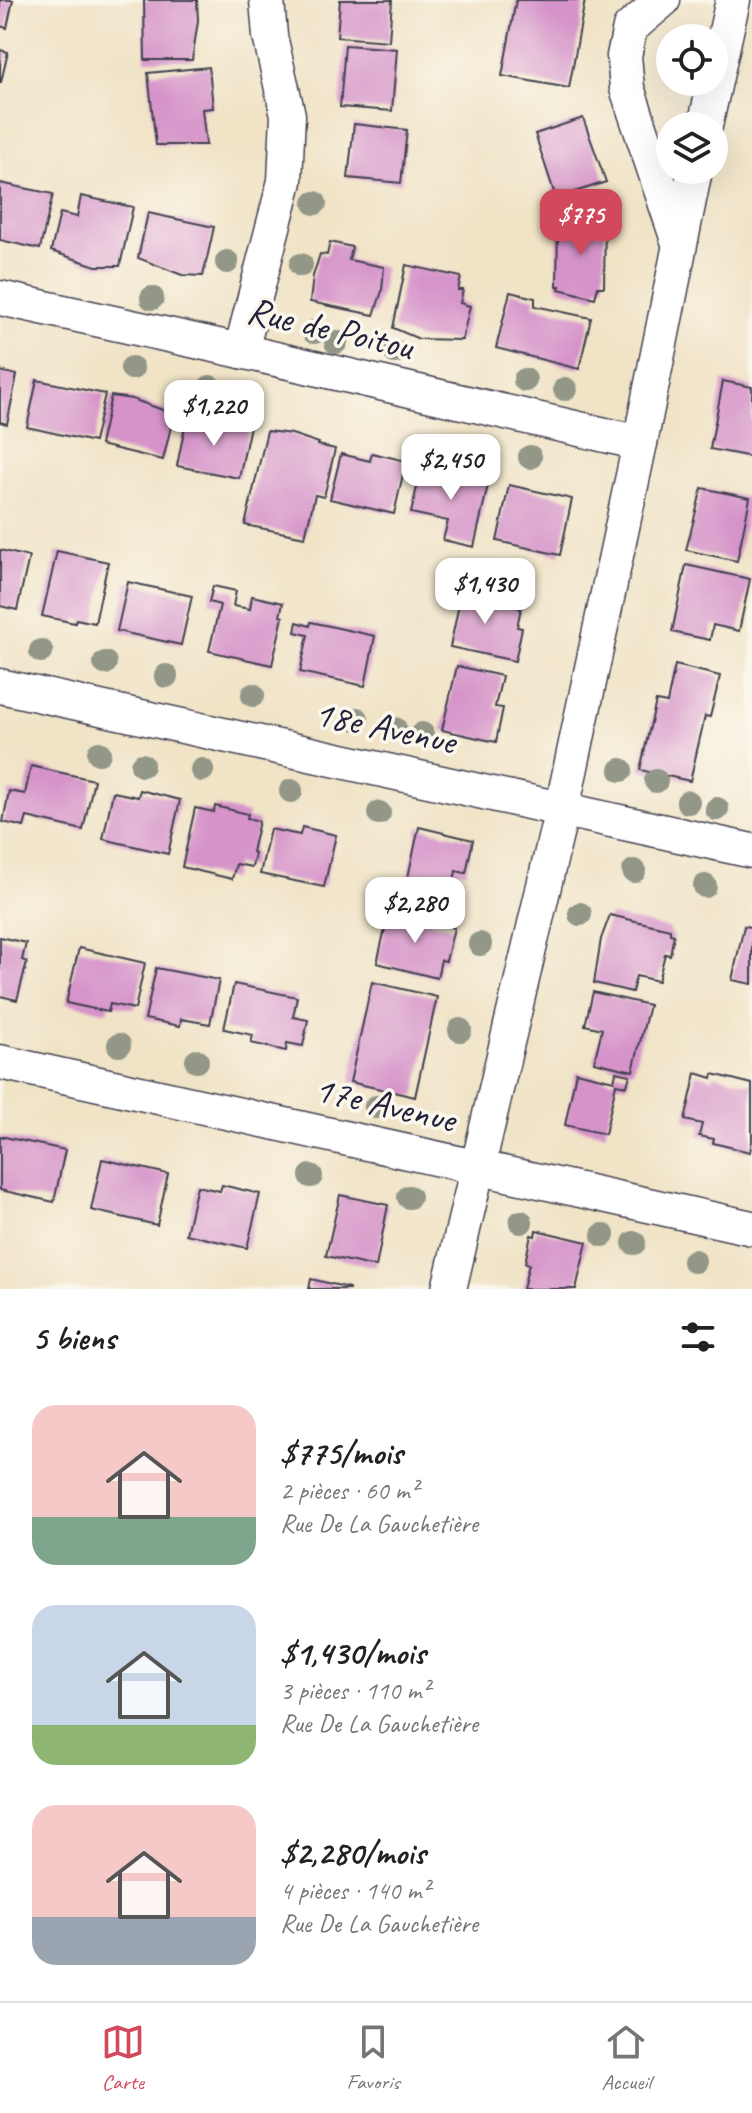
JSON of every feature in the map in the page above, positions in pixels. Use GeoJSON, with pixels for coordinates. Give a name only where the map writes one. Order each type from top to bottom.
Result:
{"type":"FeatureCollection","features":[{"type":"Feature","properties":{"kind":"street"},"geometry":{"type":"LineString","coordinates":[[241,351],[285,181],[288,115],[270,36],[267,0]]}},
{"type":"Feature","properties":{"kind":"street"},"geometry":{"type":"LineString","coordinates":[[663,0],[630,28],[624,56],[627,88],[679,243]]}},
{"type":"Feature","properties":{"kind":"street"},"geometry":{"type":"LineString","coordinates":[[708,112],[733,0]]}},
{"type":"Feature","properties":{"kind":"street"},"geometry":{"type":"LineString","coordinates":[[449,1289],[562,809],[692,184]]}},
{"type":"Feature","properties":{"kind":"street","name":"Rue de Poitou"},"geometry":{"type":"LineString","coordinates":[[0,298],[640,443]]}},
{"type":"Feature","properties":{"kind":"street","name":"18e Avenue"},"geometry":{"type":"LineString","coordinates":[[0,686],[752,851]]}},
{"type":"Feature","properties":{"kind":"street","name":"17e Avenue"},"geometry":{"type":"LineString","coordinates":[[0,1062],[752,1228]]}},
{"type":"Feature","properties":{"kind":"building"},"geometry":{"type":"Polygon","coordinates":[[[0,0],[13,0],[7,28],[0,26],[0,0]]]}},
{"type":"Feature","properties":{"kind":"building"},"geometry":{"type":"Polygon","coordinates":[[[144,0],[197,0],[198,21],[192,60],[145,60],[144,0]]]}},
{"type":"Feature","properties":{"kind":"building"},"geometry":{"type":"Polygon","coordinates":[[[340,0],[392,0],[389,41],[337,37],[340,0]]]}},
{"type":"Feature","properties":{"kind":"building"},"geometry":{"type":"Polygon","coordinates":[[[516,0],[585,0],[569,88],[502,76],[516,0]]]}},
{"type":"Feature","properties":{"kind":"building"},"geometry":{"type":"Polygon","coordinates":[[[345,45],[397,49],[392,111],[340,107],[345,45]]]}},
{"type":"Feature","properties":{"kind":"building"},"geometry":{"type":"Polygon","coordinates":[[[0,50],[8,52],[1,82],[0,82],[0,50]]]}},
{"type":"Feature","properties":{"kind":"building"},"geometry":{"type":"Polygon","coordinates":[[[209,67],[213,108],[202,109],[206,145],[156,145],[148,73],[209,67]]]}},
{"type":"Feature","properties":{"kind":"building"},"geometry":{"type":"Polygon","coordinates":[[[583,118],[606,182],[556,198],[535,134],[583,118]]]}},
{"type":"Feature","properties":{"kind":"building"},"geometry":{"type":"Polygon","coordinates":[[[354,124],[407,130],[401,183],[348,178],[354,124]]]}},
{"type":"Feature","properties":{"kind":"building"},"geometry":{"type":"Polygon","coordinates":[[[0,183],[53,194],[40,249],[0,240],[0,183]]]}},
{"type":"Feature","properties":{"kind":"building"},"geometry":{"type":"Polygon","coordinates":[[[81,196],[133,207],[120,266],[96,266],[51,251],[60,213],[77,217],[81,196]]]}},
{"type":"Feature","properties":{"kind":"building"},"geometry":{"type":"Polygon","coordinates":[[[148,213],[214,227],[203,276],[182,275],[138,258],[148,213]]]}},
{"type":"Feature","properties":{"kind":"building"},"geometry":{"type":"Polygon","coordinates":[[[558,222],[605,223],[604,287],[598,287],[595,298],[557,286],[558,222]]]}},
{"type":"Feature","properties":{"kind":"building"},"geometry":{"type":"Polygon","coordinates":[[[330,242],[352,247],[349,260],[384,267],[382,291],[374,315],[310,302],[320,254],[327,255],[330,242]]]}},
{"type":"Feature","properties":{"kind":"building"},"geometry":{"type":"Polygon","coordinates":[[[406,265],[461,277],[458,290],[463,290],[460,303],[470,306],[462,340],[419,339],[393,328],[406,265]]]}},
{"type":"Feature","properties":{"kind":"building"},"geometry":{"type":"Polygon","coordinates":[[[510,292],[535,298],[535,306],[591,318],[579,369],[496,348],[510,292]]]}},
{"type":"Feature","properties":{"kind":"building"},"geometry":{"type":"Polygon","coordinates":[[[0,371],[17,375],[7,424],[0,422],[0,371]]]}},
{"type":"Feature","properties":{"kind":"building"},"geometry":{"type":"Polygon","coordinates":[[[37,380],[105,394],[94,442],[27,427],[37,380]]]}},
{"type":"Feature","properties":{"kind":"building"},"geometry":{"type":"Polygon","coordinates":[[[723,381],[752,387],[752,457],[710,449],[723,381]]]}},
{"type":"Feature","properties":{"kind":"building"},"geometry":{"type":"Polygon","coordinates":[[[111,396],[132,399],[174,414],[163,460],[100,445],[111,396]]]}},
{"type":"Feature","properties":{"kind":"building"},"geometry":{"type":"Polygon","coordinates":[[[216,419],[250,426],[239,478],[177,466],[186,421],[214,427],[216,419]]]}},
{"type":"Feature","properties":{"kind":"building"},"geometry":{"type":"Polygon","coordinates":[[[267,431],[292,434],[335,449],[324,497],[315,495],[305,537],[245,525],[267,431]]]}},
{"type":"Feature","properties":{"kind":"building"},"geometry":{"type":"Polygon","coordinates":[[[372,453],[406,461],[394,514],[330,499],[341,454],[370,461],[372,453]]]}},
{"type":"Feature","properties":{"kind":"building"},"geometry":{"type":"Polygon","coordinates":[[[422,465],[446,468],[488,485],[474,547],[443,540],[448,521],[411,513],[422,465]]]}},
{"type":"Feature","properties":{"kind":"building"},"geometry":{"type":"Polygon","coordinates":[[[509,485],[572,499],[560,555],[497,541],[509,485]]]}},
{"type":"Feature","properties":{"kind":"building"},"geometry":{"type":"Polygon","coordinates":[[[702,488],[750,498],[737,561],[686,550],[702,488]]]}},
{"type":"Feature","properties":{"kind":"building"},"geometry":{"type":"Polygon","coordinates":[[[0,550],[29,557],[17,610],[0,606],[0,550]]]}},
{"type":"Feature","properties":{"kind":"building"},"geometry":{"type":"Polygon","coordinates":[[[57,551],[108,562],[95,623],[76,619],[75,623],[42,616],[57,551]]]}},
{"type":"Feature","properties":{"kind":"building"},"geometry":{"type":"Polygon","coordinates":[[[686,565],[750,579],[739,631],[713,625],[710,640],[672,632],[686,565]]]}},
{"type":"Feature","properties":{"kind":"building"},"geometry":{"type":"Polygon","coordinates":[[[128,582],[192,596],[181,645],[117,631],[128,582]]]}},
{"type":"Feature","properties":{"kind":"building"},"geometry":{"type":"Polygon","coordinates":[[[448,585],[465,589],[463,596],[521,608],[517,627],[522,628],[515,661],[450,647],[460,600],[445,597],[448,585]]]}},
{"type":"Feature","properties":{"kind":"building"},"geometry":{"type":"Polygon","coordinates":[[[213,586],[236,591],[233,606],[250,609],[252,596],[283,603],[280,616],[283,617],[272,665],[209,651],[220,605],[209,602],[213,586]]]}},
{"type":"Feature","properties":{"kind":"building"},"geometry":{"type":"Polygon","coordinates":[[[297,622],[310,626],[311,622],[375,636],[365,686],[300,672],[308,635],[295,632],[297,622]]]}},
{"type":"Feature","properties":{"kind":"building"},"geometry":{"type":"Polygon","coordinates":[[[675,665],[720,676],[710,717],[705,716],[690,781],[640,770],[656,701],[667,703],[675,665]]]}},
{"type":"Feature","properties":{"kind":"building"},"geometry":{"type":"Polygon","coordinates":[[[457,666],[502,676],[495,707],[503,708],[496,742],[442,730],[457,666]]]}},
{"type":"Feature","properties":{"kind":"building"},"geometry":{"type":"Polygon","coordinates":[[[31,766],[94,780],[83,830],[27,817],[24,827],[3,822],[9,791],[25,794],[31,766]]]}},
{"type":"Feature","properties":{"kind":"building"},"geometry":{"type":"Polygon","coordinates":[[[140,790],[180,800],[168,854],[103,839],[113,792],[138,797],[140,790]]]}},
{"type":"Feature","properties":{"kind":"building"},"geometry":{"type":"Polygon","coordinates":[[[215,806],[248,814],[247,818],[259,821],[252,867],[236,864],[232,879],[182,867],[195,808],[214,812],[215,806]]]}},
{"type":"Feature","properties":{"kind":"building"},"geometry":{"type":"Polygon","coordinates":[[[302,827],[336,835],[324,887],[260,874],[270,829],[300,835],[302,827]]]}},
{"type":"Feature","properties":{"kind":"building"},"geometry":{"type":"Polygon","coordinates":[[[419,827],[473,840],[466,873],[456,871],[450,901],[405,891],[419,827]]]}},
{"type":"Feature","properties":{"kind":"building"},"geometry":{"type":"Polygon","coordinates":[[[389,912],[454,928],[446,961],[441,960],[437,978],[377,963],[389,912]]]}},
{"type":"Feature","properties":{"kind":"building"},"geometry":{"type":"Polygon","coordinates":[[[610,915],[670,929],[670,934],[674,935],[670,955],[665,954],[658,981],[636,976],[632,992],[594,983],[601,939],[610,915]]]}},
{"type":"Feature","properties":{"kind":"building"},"geometry":{"type":"Polygon","coordinates":[[[744,926],[752,927],[752,984],[732,980],[744,926]]]}},
{"type":"Feature","properties":{"kind":"building"},"geometry":{"type":"Polygon","coordinates":[[[0,937],[26,943],[22,960],[27,962],[17,1000],[0,996],[0,937]]]}},
{"type":"Feature","properties":{"kind":"building"},"geometry":{"type":"Polygon","coordinates":[[[79,948],[145,963],[135,1009],[110,1004],[108,1012],[66,1003],[79,948]]]}},
{"type":"Feature","properties":{"kind":"building"},"geometry":{"type":"Polygon","coordinates":[[[156,968],[219,980],[210,1024],[181,1019],[180,1026],[145,1019],[156,968]]]}},
{"type":"Feature","properties":{"kind":"building"},"geometry":{"type":"Polygon","coordinates":[[[372,982],[437,997],[415,1097],[350,1082],[372,982]]]}},
{"type":"Feature","properties":{"kind":"building"},"geometry":{"type":"Polygon","coordinates":[[[234,984],[297,997],[293,1017],[308,1020],[303,1046],[287,1043],[286,1051],[251,1043],[253,1035],[224,1029],[234,984]]]}},
{"type":"Feature","properties":{"kind":"building"},"geometry":{"type":"Polygon","coordinates":[[[593,992],[649,1005],[633,1071],[594,1062],[602,1029],[585,1025],[593,992]]]}},
{"type":"Feature","properties":{"kind":"building"},"geometry":{"type":"Polygon","coordinates":[[[576,1072],[614,1081],[616,1072],[630,1075],[627,1086],[616,1084],[605,1134],[565,1125],[576,1072]]]}},
{"type":"Feature","properties":{"kind":"building"},"geometry":{"type":"Polygon","coordinates":[[[696,1073],[752,1084],[750,1152],[713,1143],[714,1139],[699,1136],[702,1124],[685,1120],[696,1073]]]}},
{"type":"Feature","properties":{"kind":"building"},"geometry":{"type":"Polygon","coordinates":[[[0,1136],[65,1150],[54,1202],[0,1190],[0,1136]]]}},
{"type":"Feature","properties":{"kind":"building"},"geometry":{"type":"Polygon","coordinates":[[[102,1159],[168,1174],[157,1225],[91,1210],[102,1159]]]}},
{"type":"Feature","properties":{"kind":"building"},"geometry":{"type":"Polygon","coordinates":[[[222,1185],[260,1194],[247,1248],[186,1234],[197,1186],[220,1191],[222,1185]]]}},
{"type":"Feature","properties":{"kind":"building"},"geometry":{"type":"Polygon","coordinates":[[[340,1195],[388,1205],[376,1267],[326,1256],[340,1195]]]}},
{"type":"Feature","properties":{"kind":"building"},"geometry":{"type":"Polygon","coordinates":[[[536,1230],[587,1242],[576,1289],[523,1289],[531,1235],[535,1236],[536,1230]]]}},
{"type":"Feature","properties":{"kind":"building"},"geometry":{"type":"Polygon","coordinates":[[[311,1279],[349,1288],[349,1289],[309,1289],[311,1279]]]}}]}
